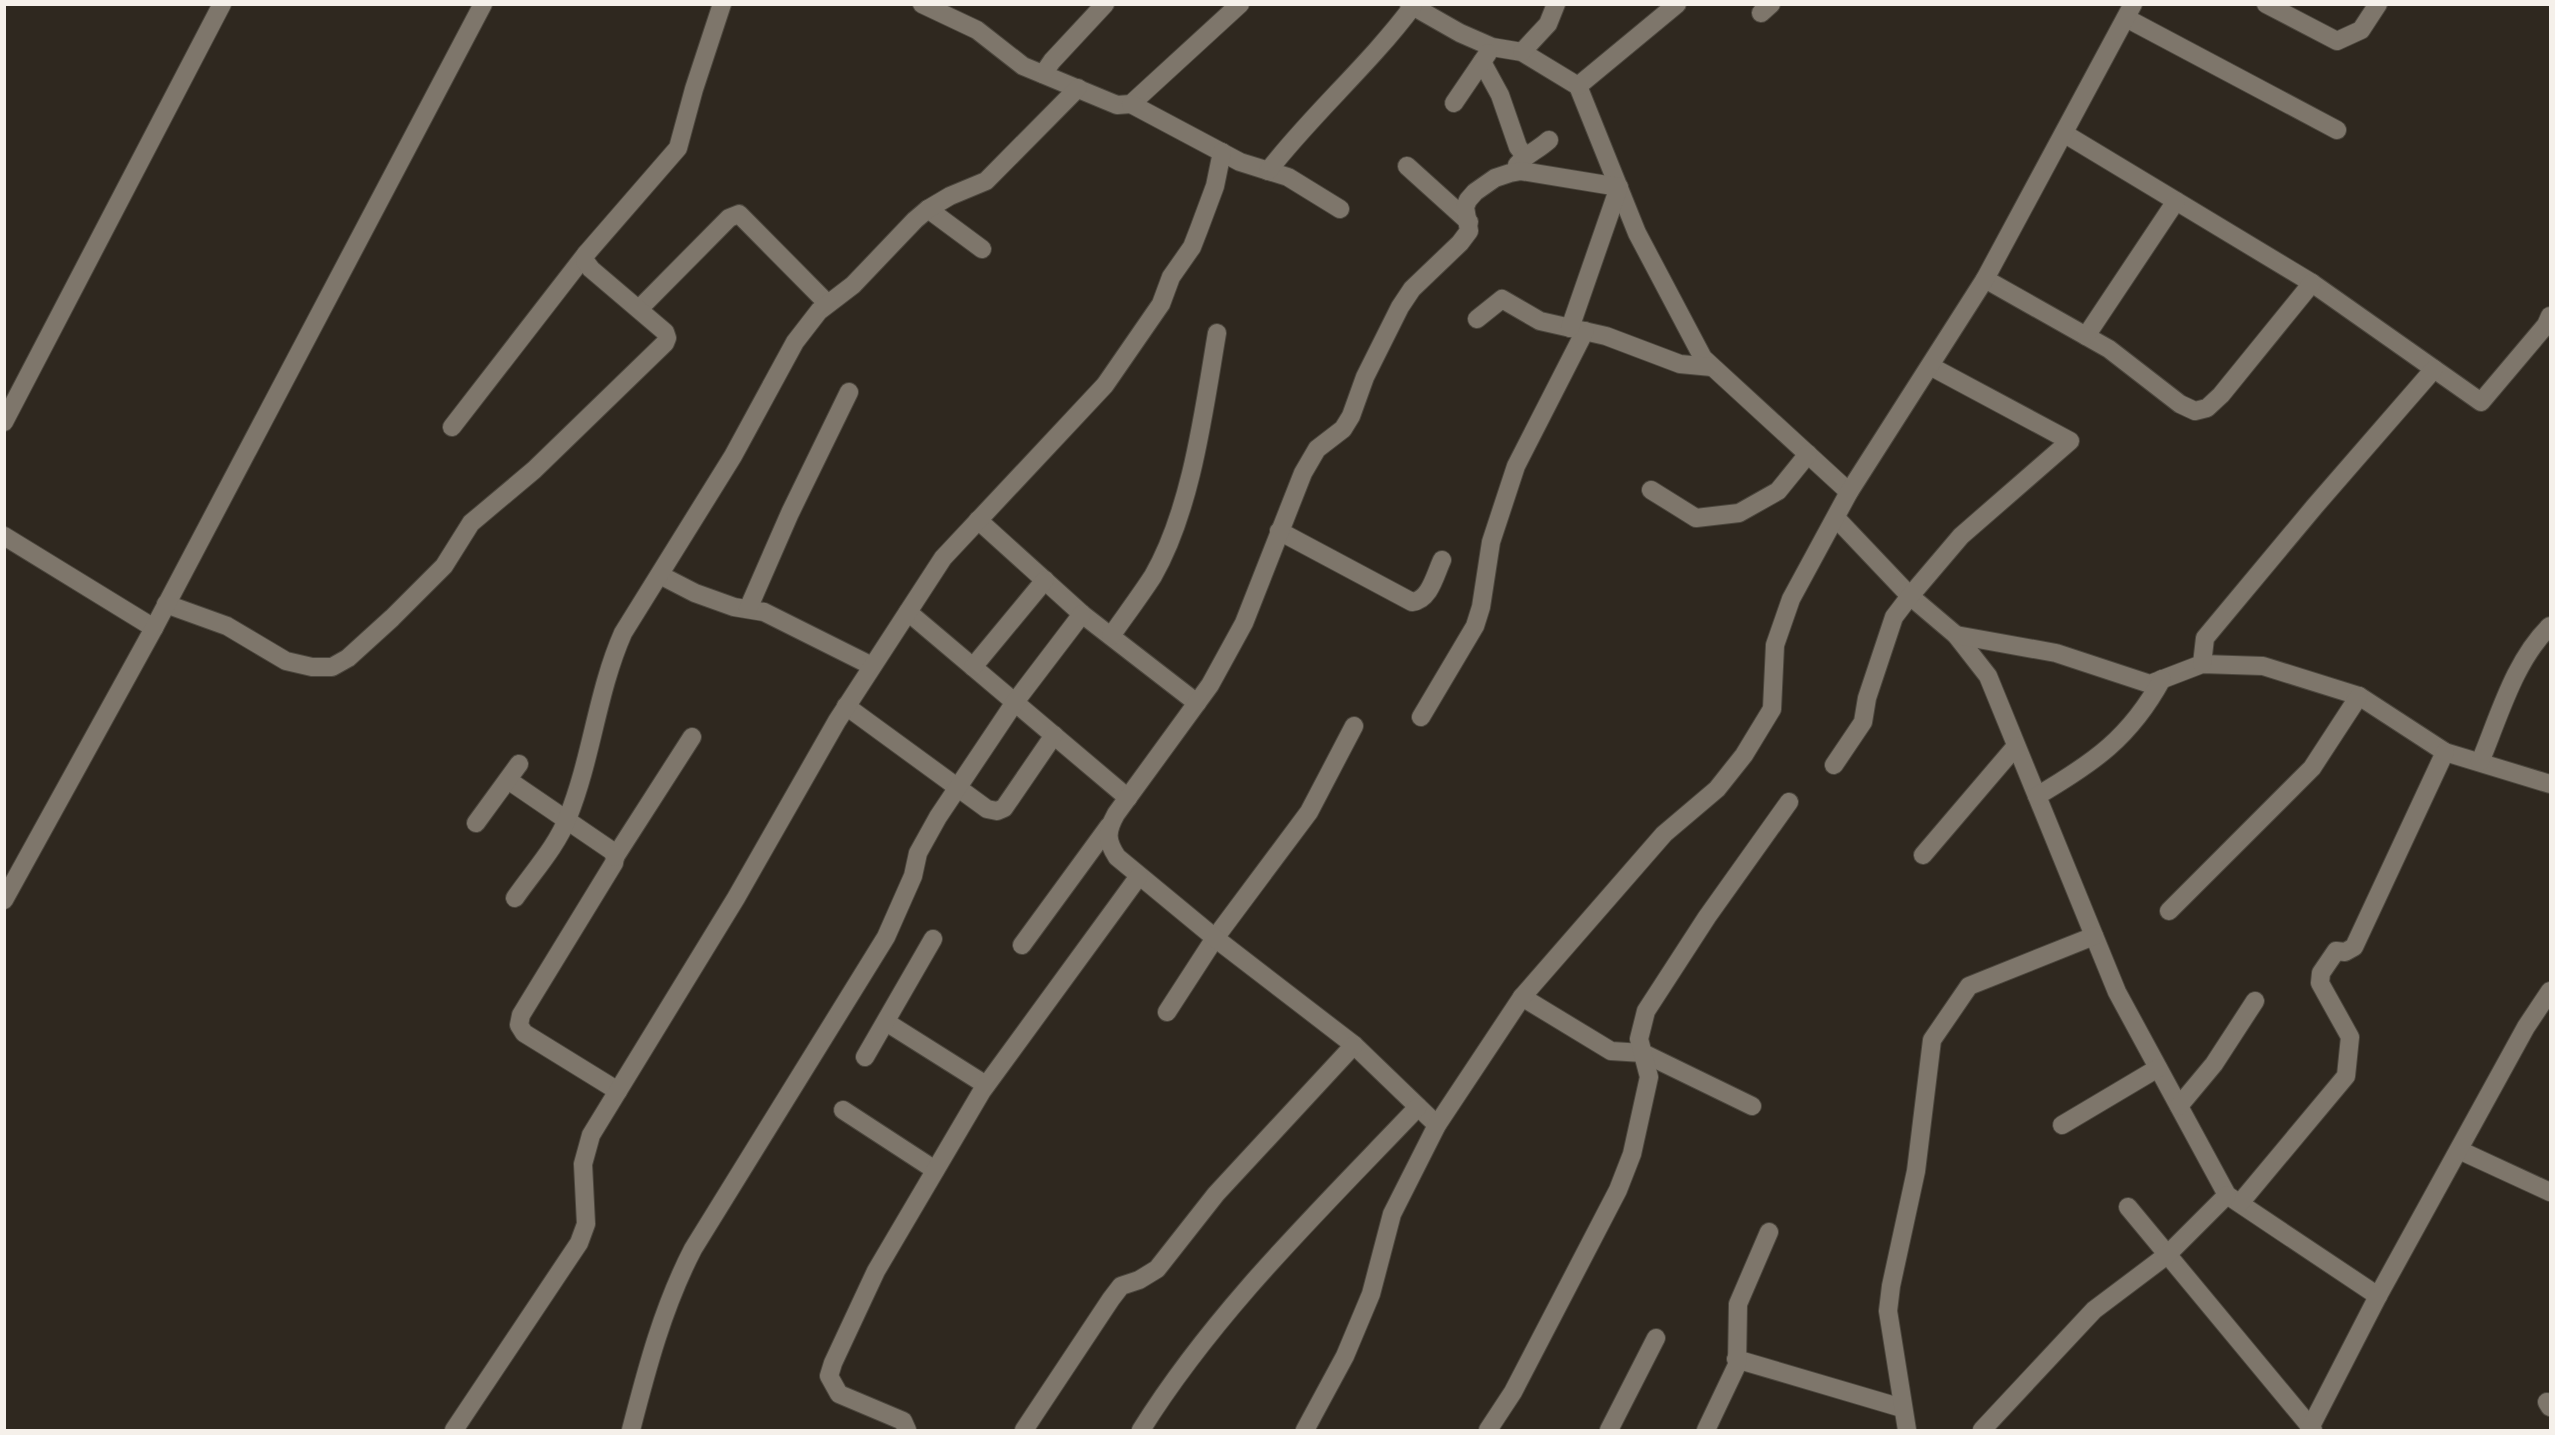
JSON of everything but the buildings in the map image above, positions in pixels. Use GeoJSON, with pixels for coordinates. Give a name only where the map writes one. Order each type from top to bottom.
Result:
{"type":"FeatureCollection","features":[{"type":"Feature","properties":{"kind":"street"},"geometry":{"type":"LineString","coordinates":[[4,422],[222,4]]}},
{"type":"Feature","properties":{"kind":"street"},"geometry":{"type":"LineString","coordinates":[[4,900],[154,628],[483,4]]}},
{"type":"Feature","properties":{"kind":"street"},"geometry":{"type":"LineString","coordinates":[[452,427],[586,254],[678,148],[694,89],[722,4]]}},
{"type":"Feature","properties":{"kind":"street"},"geometry":{"type":"LineString","coordinates":[[922,4],[976,30],[1023,66],[1117,105],[1131,104],[1240,162],[1288,177],[1340,209]]}},
{"type":"Feature","properties":{"kind":"street"},"geometry":{"type":"LineString","coordinates":[[1043,74],[1105,4]]}},
{"type":"Feature","properties":{"kind":"street"},"geometry":{"type":"LineString","coordinates":[[1131,104],[1240,4]]}},
{"type":"Feature","properties":{"kind":"street"},"geometry":{"type":"LineString","coordinates":[[1522,52],[1548,24],[1556,4]]}},
{"type":"Feature","properties":{"kind":"street"},"geometry":{"type":"LineString","coordinates":[[1578,86],[1677,4]]}},
{"type":"Feature","properties":{"kind":"street"},"geometry":{"type":"LineString","coordinates":[[2266,4],[2337,41],[2361,30],[2378,4]]}},
{"type":"Feature","properties":{"kind":"street"},"geometry":{"type":"LineString","coordinates":[[1268,171],[1296,135],[1389,38],[1411,5],[1460,33],[1492,46],[1522,52],[1578,86],[1637,233],[1703,358],[1849,492]]}},
{"type":"Feature","properties":{"kind":"street"},"geometry":{"type":"LineString","coordinates":[[1305,1431],[1345,1356],[1371,1294],[1392,1214],[1437,1125],[1522,997],[1664,834],[1717,789],[1744,755],[1772,710],[1775,645],[1791,599],[1849,492],[1985,279],[2130,11],[2337,130]]}},
{"type":"Feature","properties":{"kind":"street"},"geometry":{"type":"LineString","coordinates":[[1454,103],[1492,46]]}},
{"type":"Feature","properties":{"kind":"street"},"geometry":{"type":"LineString","coordinates":[[1482,62],[1500,95],[1518,147],[1525,156]]}},
{"type":"Feature","properties":{"kind":"street"},"geometry":{"type":"LineString","coordinates":[[516,898],[567,820],[610,663],[623,633],[733,456],[795,342],[827,303],[853,285],[915,220],[950,196],[986,181],[1078,88]]}},
{"type":"Feature","properties":{"kind":"street"},"geometry":{"type":"LineString","coordinates":[[2065,134],[2312,283],[2481,402],[2546,325],[2550,316]]}},
{"type":"Feature","properties":{"kind":"street"},"geometry":{"type":"LineString","coordinates":[[1510,173],[1525,156],[1549,140]]}},
{"type":"Feature","properties":{"kind":"street"},"geometry":{"type":"LineString","coordinates":[[454,1431],[579,1243],[586,1224],[583,1164],[591,1135],[736,898],[846,706],[943,558],[1105,385],[1161,304],[1170,277],[1191,247],[1199,229],[1215,186],[1222,152]]}},
{"type":"Feature","properties":{"kind":"street"},"geometry":{"type":"LineString","coordinates":[[1407,166],[1469,222]]}},
{"type":"Feature","properties":{"kind":"street"},"geometry":{"type":"LineString","coordinates":[[1022,945],[1210,685],[1244,623],[1303,474],[1317,449],[1343,429],[1351,416],[1365,377],[1400,307],[1412,289],[1460,243],[1469,231],[1465,207],[1468,200],[1495,178],[1521,171],[1619,187]]}},
{"type":"Feature","properties":{"kind":"street"},"geometry":{"type":"LineString","coordinates":[[1421,717],[1475,626],[1481,607],[1491,542],[1516,466],[1577,329],[1619,187]]}},
{"type":"Feature","properties":{"kind":"street"},"geometry":{"type":"LineString","coordinates":[[2086,336],[2176,201]]}},
{"type":"Feature","properties":{"kind":"street"},"geometry":{"type":"LineString","coordinates":[[928,209],[982,249]]}},
{"type":"Feature","properties":{"kind":"street"},"geometry":{"type":"LineString","coordinates":[[639,309],[729,218],[739,214],[827,303]]}},
{"type":"Feature","properties":{"kind":"street"},"geometry":{"type":"LineString","coordinates":[[166,604],[227,626],[286,661],[312,668],[332,667],[348,658],[444,566],[471,523],[534,470],[665,343],[667,338],[665,332],[591,269],[585,261],[586,254]]}},
{"type":"Feature","properties":{"kind":"street"},"geometry":{"type":"LineString","coordinates":[[1985,279],[2109,349],[2180,404],[2195,411],[2207,408],[2221,395],[2312,283]]}},
{"type":"Feature","properties":{"kind":"street"},"geometry":{"type":"LineString","coordinates":[[1477,319],[1502,299],[1540,321],[1606,336],[1680,364],[1712,367]]}},
{"type":"Feature","properties":{"kind":"street"},"geometry":{"type":"LineString","coordinates":[[1111,636],[1153,575],[1183,502],[1202,423],[1217,333]]}},
{"type":"Feature","properties":{"kind":"street"},"geometry":{"type":"LineString","coordinates":[[1834,765],[1863,722],[1867,698],[1894,617],[1961,536],[2070,441],[1930,366]]}},
{"type":"Feature","properties":{"kind":"street"},"geometry":{"type":"LineString","coordinates":[[2202,664],[2205,638],[2433,369]]}},
{"type":"Feature","properties":{"kind":"street"},"geometry":{"type":"LineString","coordinates":[[748,609],[790,513],[849,392]]}},
{"type":"Feature","properties":{"kind":"street"},"geometry":{"type":"LineString","coordinates":[[1651,490],[1696,518],[1739,513],[1778,491],[1808,454]]}},
{"type":"Feature","properties":{"kind":"street"},"geometry":{"type":"LineString","coordinates":[[1836,518],[1910,596],[1956,635],[1988,676],[2117,992],[2179,1106],[2234,1199],[2378,1296]]}},
{"type":"Feature","properties":{"kind":"street"},"geometry":{"type":"LineString","coordinates":[[978,520],[1082,614],[1197,703]]}},
{"type":"Feature","properties":{"kind":"street"},"geometry":{"type":"LineString","coordinates":[[1279,531],[1412,602],[1420,601],[1426,595],[1442,560]]}},
{"type":"Feature","properties":{"kind":"street"},"geometry":{"type":"LineString","coordinates":[[4,536],[154,628]]}},
{"type":"Feature","properties":{"kind":"street"},"geometry":{"type":"LineString","coordinates":[[660,575],[695,593],[734,607],[764,612],[872,666]]}},
{"type":"Feature","properties":{"kind":"street"},"geometry":{"type":"LineString","coordinates":[[973,667],[1045,580]]}},
{"type":"Feature","properties":{"kind":"street"},"geometry":{"type":"LineString","coordinates":[[908,612],[1128,798]]}},
{"type":"Feature","properties":{"kind":"street"},"geometry":{"type":"LineString","coordinates":[[631,1431],[652,1345],[679,1276],[699,1239],[886,937],[913,876],[918,853],[938,817],[1015,702],[1082,614]]}},
{"type":"Feature","properties":{"kind":"street"},"geometry":{"type":"LineString","coordinates":[[2480,762],[2518,673],[2538,637],[2550,626]]}},
{"type":"Feature","properties":{"kind":"street"},"geometry":{"type":"LineString","coordinates":[[1956,635],[2056,653],[2150,684],[2202,664],[2263,666],[2359,696],[2445,752],[2550,784]]}},
{"type":"Feature","properties":{"kind":"street"},"geometry":{"type":"LineString","coordinates":[[2037,796],[2082,770],[2111,747],[2146,707],[2162,679]]}},
{"type":"Feature","properties":{"kind":"street"},"geometry":{"type":"LineString","coordinates":[[2169,910],[2312,768],[2359,696]]}},
{"type":"Feature","properties":{"kind":"street"},"geometry":{"type":"LineString","coordinates":[[846,706],[987,809],[997,811],[1004,807],[1054,735]]}},
{"type":"Feature","properties":{"kind":"street"},"geometry":{"type":"LineString","coordinates":[[1167,1012],[1215,938],[1309,812],[1354,726]]}},
{"type":"Feature","properties":{"kind":"street"},"geometry":{"type":"LineString","coordinates":[[618,1091],[524,1033],[519,1025],[521,1015],[614,863],[615,857],[692,737]]}},
{"type":"Feature","properties":{"kind":"street"},"geometry":{"type":"LineString","coordinates":[[1923,855],[2016,746]]}},
{"type":"Feature","properties":{"kind":"street"},"geometry":{"type":"LineString","coordinates":[[1982,1431],[2094,1310],[2167,1255],[2234,1199],[2346,1076],[2350,1037],[2320,982],[2321,973],[2336,951],[2345,952],[2354,947],[2445,752]]}},
{"type":"Feature","properties":{"kind":"street"},"geometry":{"type":"LineString","coordinates":[[476,824],[519,764]]}},
{"type":"Feature","properties":{"kind":"street"},"geometry":{"type":"LineString","coordinates":[[508,780],[612,851],[615,857]]}},
{"type":"Feature","properties":{"kind":"street"},"geometry":{"type":"LineString","coordinates":[[1488,1431],[1513,1392],[1618,1190],[1632,1154],[1649,1077],[1639,1039],[1646,1011],[1707,916],[1789,802]]}},
{"type":"Feature","properties":{"kind":"street"},"geometry":{"type":"LineString","coordinates":[[1109,826],[1107,836],[1109,846],[1117,857],[1215,938],[1354,1045],[1437,1125]]}},
{"type":"Feature","properties":{"kind":"street"},"geometry":{"type":"LineString","coordinates":[[907,1431],[903,1421],[839,1394],[829,1376],[876,1271],[986,1085],[1139,876]]}},
{"type":"Feature","properties":{"kind":"street"},"geometry":{"type":"LineString","coordinates":[[1907,1431],[1888,1311],[1891,1286],[1916,1171],[1932,1040],[1969,987],[2094,936]]}},
{"type":"Feature","properties":{"kind":"street"},"geometry":{"type":"LineString","coordinates":[[865,1057],[933,939]]}},
{"type":"Feature","properties":{"kind":"street"},"geometry":{"type":"LineString","coordinates":[[2128,1207],[2311,1430],[2378,1296],[2526,1027],[2550,991]]}},
{"type":"Feature","properties":{"kind":"street"},"geometry":{"type":"LineString","coordinates":[[1522,997],[1611,1051],[1643,1053],[1752,1106]]}},
{"type":"Feature","properties":{"kind":"street"},"geometry":{"type":"LineString","coordinates":[[2179,1106],[2214,1064],[2255,1001]]}},
{"type":"Feature","properties":{"kind":"street"},"geometry":{"type":"LineString","coordinates":[[886,1022],[986,1085]]}},
{"type":"Feature","properties":{"kind":"street"},"geometry":{"type":"LineString","coordinates":[[1024,1431],[1121,1286],[1139,1280],[1156,1269],[1216,1194],[1354,1045]]}},
{"type":"Feature","properties":{"kind":"street"},"geometry":{"type":"LineString","coordinates":[[2062,1125],[2158,1068]]}},
{"type":"Feature","properties":{"kind":"street"},"geometry":{"type":"LineString","coordinates":[[1141,1431],[1166,1390],[1224,1317],[1320,1210],[1418,1107]]}},
{"type":"Feature","properties":{"kind":"street"},"geometry":{"type":"LineString","coordinates":[[843,1110],[935,1170]]}},
{"type":"Feature","properties":{"kind":"street"},"geometry":{"type":"LineString","coordinates":[[2459,1150],[2550,1192]]}},
{"type":"Feature","properties":{"kind":"street"},"geometry":{"type":"LineString","coordinates":[[1706,1431],[1732,1379],[1736,1359],[1738,1304],[1769,1232]]}},
{"type":"Feature","properties":{"kind":"street"},"geometry":{"type":"LineString","coordinates":[[1609,1431],[1656,1338]]}},
{"type":"Feature","properties":{"kind":"street"},"geometry":{"type":"LineString","coordinates":[[1736,1359],[1902,1408]]}}]}
